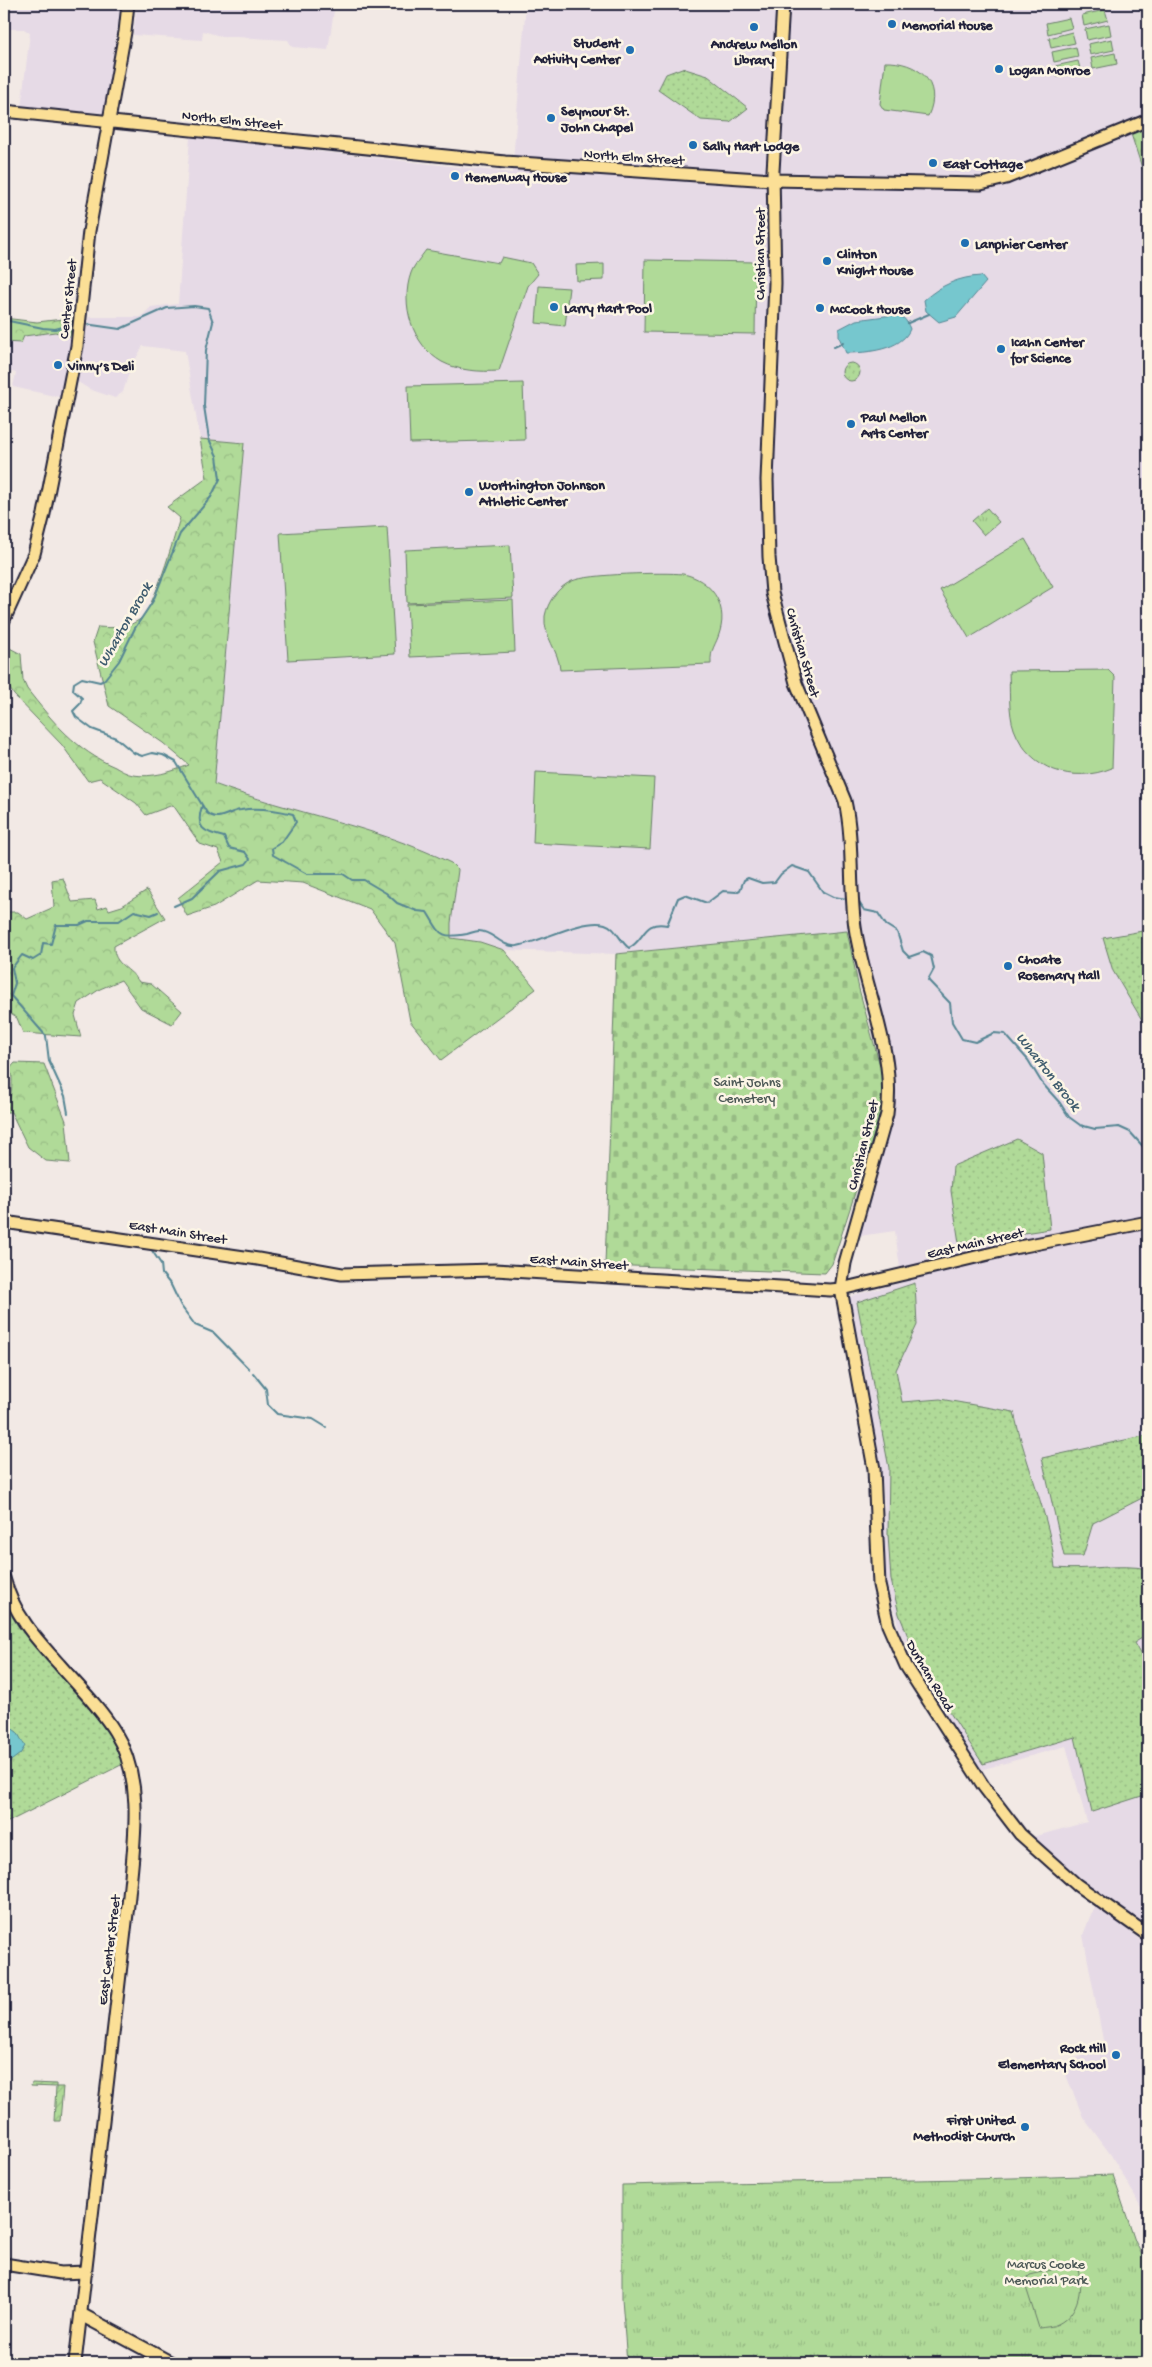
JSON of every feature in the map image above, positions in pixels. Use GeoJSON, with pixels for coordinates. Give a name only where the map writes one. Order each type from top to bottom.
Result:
{"type":"FeatureCollection","features":[{"type":"Feature","properties":{"kind":"highway"},"geometry":{"type":"LineString","coordinates":[[82,2315],[171,2363]]}},
{"type":"Feature","properties":{"kind":"main road","name":"Center Street"},"geometry":{"type":"LineString","coordinates":[[4,620],[39,538],[79,333],[89,231],[128,4]]}},
{"type":"Feature","properties":{"kind":"main road","name":"Christian Street"},"geometry":{"type":"LineString","coordinates":[[783,4],[772,180],[775,283],[766,528],[772,594],[802,701],[845,801],[849,819],[852,898],[865,978],[885,1053],[889,1099],[875,1163],[845,1263],[841,1289]]}},
{"type":"Feature","properties":{"kind":"main road","name":"North Elm Street"},"geometry":{"type":"LineString","coordinates":[[4,111],[505,162],[772,180],[981,184],[1006,178],[1148,120]]}},
{"type":"Feature","properties":{"kind":"main road","name":"East Main Street"},"geometry":{"type":"LineString","coordinates":[[4,1222],[163,1244],[342,1274],[495,1270],[640,1280],[841,1289],[1014,1248],[1148,1222]]}},
{"type":"Feature","properties":{"kind":"main road","name":"Durham Road"},"geometry":{"type":"LineString","coordinates":[[841,1289],[874,1469],[879,1585],[888,1625],[897,1649],[978,1778],[1000,1810],[1020,1834],[1076,1885],[1148,1935]]}},
{"type":"Feature","properties":{"kind":"main road","name":"East Center Street"},"geometry":{"type":"LineString","coordinates":[[4,1578],[20,1618],[103,1714],[115,1732],[128,1761],[132,1781],[135,1825],[133,1855],[82,2315],[75,2363]]}},
{"type":"Feature","properties":{"kind":"main road"},"geometry":{"type":"LineString","coordinates":[[4,2264],[66,2274],[86,2272]]}},
{"type":"Feature","properties":{"kind":"shaded area"},"geometry":{"type":"Polygon","coordinates":[[[4,4],[121,4],[104,113],[21,108],[30,33],[24,29],[4,29],[4,4]]]}},
{"type":"Feature","properties":{"kind":"shaded area"},"geometry":{"type":"Polygon","coordinates":[[[137,4],[335,4],[328,50],[292,47],[288,40],[220,36],[203,31],[202,40],[133,35],[137,4]]]}},
{"type":"Feature","properties":{"kind":"shaded area","name":"Choate Rosemary Hall"},"geometry":{"type":"Polygon","coordinates":[[[526,4],[1139,4],[1148,51],[1148,1927],[1099,1894],[1033,1837],[1087,1822],[1066,1746],[980,1770],[932,1694],[900,1632],[885,1577],[884,1499],[881,1471],[859,1349],[847,1302],[848,1298],[854,1295],[902,1283],[895,1231],[859,1236],[891,1125],[895,1098],[891,1058],[862,939],[847,931],[616,954],[504,950],[480,942],[451,938],[451,863],[389,838],[281,807],[214,784],[244,443],[200,439],[185,351],[143,346],[130,369],[123,392],[115,398],[89,389],[78,382],[59,397],[13,387],[16,373],[4,370],[4,342],[21,343],[23,336],[55,332],[70,336],[86,333],[89,317],[141,317],[151,307],[178,304],[190,137],[512,173],[526,4]]]}},
{"type":"Feature","properties":{"kind":"shaded area","name":"Rock Hill Elementary School"},"geometry":{"type":"Polygon","coordinates":[[[1095,1904],[1148,1946],[1148,2218],[1111,2155],[1083,2117],[1062,2065],[1104,2045],[1083,1935],[1095,1904]]]}},
{"type":"Feature","properties":{"kind":"green space"},"geometry":{"type":"Polygon","coordinates":[[[1105,10],[1108,20],[1084,26],[1082,15],[1105,10]]]}},
{"type":"Feature","properties":{"kind":"green space"},"geometry":{"type":"Polygon","coordinates":[[[1069,18],[1072,28],[1048,34],[1046,23],[1069,18]]]}},
{"type":"Feature","properties":{"kind":"green space"},"geometry":{"type":"Polygon","coordinates":[[[1109,24],[1111,35],[1087,40],[1085,29],[1109,24]]]}},
{"type":"Feature","properties":{"kind":"green space"},"geometry":{"type":"Polygon","coordinates":[[[1072,32],[1075,43],[1051,48],[1049,38],[1072,32]]]}},
{"type":"Feature","properties":{"kind":"green space"},"geometry":{"type":"Polygon","coordinates":[[[1112,39],[1114,50],[1090,55],[1088,44],[1112,39]]]}},
{"type":"Feature","properties":{"kind":"green space"},"geometry":{"type":"Polygon","coordinates":[[[1076,47],[1078,57],[1054,62],[1052,52],[1076,47]]]}},
{"type":"Feature","properties":{"kind":"green space"},"geometry":{"type":"Polygon","coordinates":[[[1115,53],[1117,64],[1093,69],[1091,58],[1115,53]]]}},
{"type":"Feature","properties":{"kind":"green space"},"geometry":{"type":"Polygon","coordinates":[[[1078,61],[1081,72],[1057,77],[1055,66],[1078,61]]]}},
{"type":"Feature","properties":{"kind":"green space"},"geometry":{"type":"Polygon","coordinates":[[[885,62],[907,65],[924,76],[930,84],[933,93],[928,116],[884,110],[880,104],[885,62]]]}},
{"type":"Feature","properties":{"kind":"green space"},"geometry":{"type":"Polygon","coordinates":[[[682,68],[708,76],[748,108],[730,122],[701,120],[658,90],[666,74],[682,68]]]}},
{"type":"Feature","properties":{"kind":"green space"},"geometry":{"type":"Polygon","coordinates":[[[1148,127],[1148,186],[1131,134],[1148,127]]]}},
{"type":"Feature","properties":{"kind":"green space"},"geometry":{"type":"Polygon","coordinates":[[[426,250],[499,263],[502,257],[531,263],[538,274],[528,286],[499,371],[470,370],[442,362],[432,355],[416,335],[408,310],[408,285],[412,270],[426,250]]]}},
{"type":"Feature","properties":{"kind":"green space"},"geometry":{"type":"Polygon","coordinates":[[[645,260],[756,262],[755,334],[644,332],[645,260]]]}},
{"type":"Feature","properties":{"kind":"green space"},"geometry":{"type":"Polygon","coordinates":[[[604,264],[604,280],[577,281],[576,265],[604,264]]]}},
{"type":"Feature","properties":{"kind":"green space","name":"Larry Hart Pool"},"geometry":{"type":"Polygon","coordinates":[[[539,286],[569,288],[567,304],[571,304],[570,310],[567,310],[565,326],[536,323],[539,286]]]}},
{"type":"Feature","properties":{"kind":"green space"},"geometry":{"type":"Polygon","coordinates":[[[4,318],[37,322],[72,318],[70,336],[55,332],[24,336],[21,343],[4,342],[4,318]]]}},
{"type":"Feature","properties":{"kind":"green space"},"geometry":{"type":"Polygon","coordinates":[[[851,363],[857,366],[860,372],[857,378],[851,381],[845,378],[842,372],[845,366],[851,363]]]}},
{"type":"Feature","properties":{"kind":"green space"},"geometry":{"type":"Polygon","coordinates":[[[523,383],[525,440],[410,443],[408,386],[523,383]]]}},
{"type":"Feature","properties":{"kind":"green space"},"geometry":{"type":"Polygon","coordinates":[[[200,439],[244,443],[214,784],[364,829],[422,850],[451,863],[458,870],[451,923],[451,938],[480,942],[504,950],[536,989],[441,1060],[410,1021],[395,943],[370,909],[303,883],[258,880],[214,907],[187,916],[178,898],[223,862],[218,850],[200,844],[173,805],[146,815],[136,803],[100,778],[88,781],[62,745],[14,695],[4,680],[4,645],[21,654],[23,680],[27,689],[56,724],[89,753],[121,771],[133,775],[161,774],[189,765],[163,743],[109,706],[93,642],[98,627],[119,627],[134,623],[145,614],[151,603],[163,573],[180,518],[167,507],[207,478],[200,439]]]}},
{"type":"Feature","properties":{"kind":"green space"},"geometry":{"type":"Polygon","coordinates":[[[987,508],[999,522],[984,535],[972,521],[987,508]]]}},
{"type":"Feature","properties":{"kind":"green space"},"geometry":{"type":"Polygon","coordinates":[[[387,527],[395,654],[288,660],[280,533],[387,527]]]}},
{"type":"Feature","properties":{"kind":"green space"},"geometry":{"type":"Polygon","coordinates":[[[1025,539],[1053,587],[969,638],[940,590],[1025,539]]]}},
{"type":"Feature","properties":{"kind":"green space"},"geometry":{"type":"Polygon","coordinates":[[[510,545],[513,598],[407,603],[405,550],[510,545]]]}},
{"type":"Feature","properties":{"kind":"green space"},"geometry":{"type":"Polygon","coordinates":[[[644,573],[683,574],[701,581],[709,587],[719,602],[722,621],[712,650],[711,664],[560,670],[557,656],[546,630],[545,616],[551,600],[562,587],[572,581],[609,575],[644,573]]]}},
{"type":"Feature","properties":{"kind":"green space"},"geometry":{"type":"Polygon","coordinates":[[[513,600],[515,652],[410,657],[407,604],[513,600]]]}},
{"type":"Feature","properties":{"kind":"green space"},"geometry":{"type":"Polygon","coordinates":[[[1108,670],[1115,677],[1112,768],[1097,773],[1068,774],[1041,764],[1030,755],[1014,729],[1010,708],[1009,671],[1108,670]]]}},
{"type":"Feature","properties":{"kind":"green space"},"geometry":{"type":"Polygon","coordinates":[[[536,772],[654,778],[650,849],[533,843],[536,772]]]}},
{"type":"Feature","properties":{"kind":"green space"},"geometry":{"type":"Polygon","coordinates":[[[63,878],[72,902],[95,900],[98,909],[107,906],[109,910],[122,906],[147,890],[165,918],[114,946],[114,952],[119,962],[139,982],[151,984],[182,1011],[172,1024],[141,1008],[121,980],[100,989],[79,1003],[75,1015],[81,1037],[23,1033],[17,1018],[4,1010],[4,959],[9,949],[9,938],[4,928],[4,912],[18,912],[27,919],[54,907],[52,880],[63,878]]]}},
{"type":"Feature","properties":{"kind":"green space"},"geometry":{"type":"Polygon","coordinates":[[[1148,930],[1148,1030],[1113,971],[1103,938],[1148,930]]]}},
{"type":"Feature","properties":{"kind":"green space","name":"Saint Johns Cemetery"},"geometry":{"type":"Polygon","coordinates":[[[847,931],[859,989],[882,1073],[881,1113],[832,1264],[825,1273],[605,1265],[616,954],[847,931]]]}},
{"type":"Feature","properties":{"kind":"green space"},"geometry":{"type":"Polygon","coordinates":[[[15,1063],[44,1064],[66,1121],[70,1163],[46,1161],[28,1147],[11,1112],[4,1112],[4,1106],[9,1099],[12,1087],[12,1074],[6,1073],[15,1063]]]}},
{"type":"Feature","properties":{"kind":"green space"},"geometry":{"type":"Polygon","coordinates":[[[1017,1139],[1042,1153],[1050,1229],[959,1243],[951,1191],[953,1166],[1017,1139]]]}},
{"type":"Feature","properties":{"kind":"green space"},"geometry":{"type":"Polygon","coordinates":[[[915,1283],[917,1325],[896,1370],[902,1402],[940,1399],[1014,1412],[1024,1451],[1043,1509],[1055,1568],[1137,1567],[1148,1569],[1148,1634],[1134,1643],[1148,1668],[1148,1794],[1092,1812],[1075,1737],[983,1764],[915,1654],[899,1614],[891,1580],[888,1534],[889,1468],[857,1302],[915,1283]]]}},
{"type":"Feature","properties":{"kind":"green space"},"geometry":{"type":"Polygon","coordinates":[[[1148,1435],[1148,1495],[1093,1523],[1083,1556],[1064,1556],[1042,1458],[1148,1435]]]}},
{"type":"Feature","properties":{"kind":"green space"},"geometry":{"type":"Polygon","coordinates":[[[4,1603],[18,1626],[66,1676],[105,1725],[123,1764],[4,1824],[4,1603]]]}},
{"type":"Feature","properties":{"kind":"green space"},"geometry":{"type":"Polygon","coordinates":[[[32,2083],[56,2084],[56,2087],[31,2086],[32,2083]]]}},
{"type":"Feature","properties":{"kind":"green space"},"geometry":{"type":"Polygon","coordinates":[[[56,2087],[63,2087],[60,2121],[54,2121],[56,2087]]]}},
{"type":"Feature","properties":{"kind":"green space","name":"Marcus Cooke Memorial Park"},"geometry":{"type":"Polygon","coordinates":[[[1113,2175],[1135,2241],[1148,2267],[1148,2363],[627,2363],[622,2298],[622,2185],[1113,2175]]]}},
{"type":"Feature","properties":{"kind":"green space"},"geometry":{"type":"Polygon","coordinates":[[[1077,2264],[1080,2281],[1079,2290],[1078,2298],[1071,2313],[1056,2325],[1039,2328],[1024,2281],[1030,2275],[1077,2264]]]}},
{"type":"Feature","properties":{"kind":"water"},"geometry":{"type":"Polygon","coordinates":[[[981,276],[986,282],[956,317],[939,322],[926,311],[924,300],[937,290],[958,280],[981,276]]]}},
{"type":"Feature","properties":{"kind":"water"},"geometry":{"type":"Polygon","coordinates":[[[893,315],[904,318],[910,329],[899,342],[873,351],[846,353],[839,337],[839,329],[856,320],[893,315]]]}},
{"type":"Feature","properties":{"kind":"water"},"geometry":{"type":"Polygon","coordinates":[[[4,1723],[17,1732],[25,1746],[20,1754],[4,1766],[4,1723]]]}},
{"type":"Feature","properties":{"kind":"waterway","name":"Wharton Brook"},"geometry":{"type":"LineString","coordinates":[[85,324],[120,329],[167,308],[194,306],[208,308],[213,322],[206,350],[204,406],[209,439],[217,456],[220,479],[211,497],[180,534],[153,601],[135,628],[119,661],[104,680],[100,682],[82,678],[74,683],[73,690],[82,698],[80,704],[73,711],[76,717],[92,729],[116,738],[134,753],[142,756],[152,753],[163,755],[176,762],[207,813],[211,816],[220,817],[247,809],[274,810],[293,814],[296,822],[282,842],[272,848],[273,855],[307,874],[343,874],[352,880],[364,880],[386,893],[397,903],[417,911],[427,912],[438,930],[446,935],[451,936],[478,931],[489,934],[512,946],[517,946],[573,927],[596,923],[609,926],[629,948],[653,925],[667,925],[678,898],[685,895],[707,903],[723,891],[736,892],[740,890],[744,880],[748,878],[762,883],[775,882],[781,874],[792,866],[809,872],[823,892],[833,897],[848,899]]}},
{"type":"Feature","properties":{"kind":"waterway"},"geometry":{"type":"LineString","coordinates":[[908,323],[929,314]]}},
{"type":"Feature","properties":{"kind":"waterway","name":"Wharton Brook"},"geometry":{"type":"LineString","coordinates":[[4,320],[55,329],[75,324]]}},
{"type":"Feature","properties":{"kind":"waterway"},"geometry":{"type":"LineString","coordinates":[[834,347],[843,343]]}},
{"type":"Feature","properties":{"kind":"waterway"},"geometry":{"type":"LineString","coordinates":[[174,906],[192,898],[220,871],[246,864],[250,859],[245,852],[229,848],[224,837],[202,828],[200,824],[202,806]]}},
{"type":"Feature","properties":{"kind":"waterway","name":"Wharton Brook"},"geometry":{"type":"LineString","coordinates":[[858,901],[864,910],[878,913],[886,925],[897,932],[903,951],[909,957],[923,952],[931,956],[934,969],[928,980],[950,1003],[952,1022],[962,1039],[975,1042],[994,1033],[1005,1034],[1028,1060],[1042,1083],[1060,1103],[1069,1117],[1080,1125],[1095,1129],[1119,1127],[1130,1132],[1148,1152]]}},
{"type":"Feature","properties":{"kind":"waterway"},"geometry":{"type":"LineString","coordinates":[[68,1113],[65,1096],[49,1061],[46,1036],[11,996],[15,983],[12,968],[22,955],[33,960],[41,955],[43,943],[51,944],[56,925],[79,925],[88,921],[119,921],[134,911],[151,915],[158,912]]}},
{"type":"Feature","properties":{"kind":"waterway"},"geometry":{"type":"LineString","coordinates":[[151,1249],[161,1264],[162,1274],[171,1285],[181,1306],[195,1325],[214,1333],[249,1369]]}},
{"type":"Feature","properties":{"kind":"waterway"},"geometry":{"type":"LineString","coordinates":[[253,1373],[266,1389],[268,1405],[277,1414],[313,1419],[326,1427]]}},
{"type":"Feature","properties":{"kind":"place","name":"Memorial House"},"geometry":{"type":"Point","coordinates":[892,24]}},
{"type":"Feature","properties":{"kind":"place","name":"Andrew Mellon Library"},"geometry":{"type":"Point","coordinates":[754,27]}},
{"type":"Feature","properties":{"kind":"place","name":"Student Activity Center"},"geometry":{"type":"Point","coordinates":[630,50]}},
{"type":"Feature","properties":{"kind":"place","name":"Logan Monroe"},"geometry":{"type":"Point","coordinates":[999,69]}},
{"type":"Feature","properties":{"kind":"place","name":"Seymour St. John Chapel"},"geometry":{"type":"Point","coordinates":[551,118]}},
{"type":"Feature","properties":{"kind":"place","name":"Sally Hart Lodge"},"geometry":{"type":"Point","coordinates":[693,145]}},
{"type":"Feature","properties":{"kind":"place","name":"East Cottage"},"geometry":{"type":"Point","coordinates":[933,163]}},
{"type":"Feature","properties":{"kind":"place","name":"Hemenway House"},"geometry":{"type":"Point","coordinates":[455,176]}},
{"type":"Feature","properties":{"kind":"place","name":"Lanphier Center"},"geometry":{"type":"Point","coordinates":[965,243]}},
{"type":"Feature","properties":{"kind":"place","name":"Clinton Knight House"},"geometry":{"type":"Point","coordinates":[827,261]}},
{"type":"Feature","properties":{"kind":"place","name":"Larry Hart Pool"},"geometry":{"type":"Point","coordinates":[554,307]}},
{"type":"Feature","properties":{"kind":"place","name":"McCook House"},"geometry":{"type":"Point","coordinates":[820,308]}},
{"type":"Feature","properties":{"kind":"place","name":"Icahn Center for Science"},"geometry":{"type":"Point","coordinates":[1001,349]}},
{"type":"Feature","properties":{"kind":"place","name":"Vinny’s Deli"},"geometry":{"type":"Point","coordinates":[58,365]}},
{"type":"Feature","properties":{"kind":"place","name":"Paul Mellon Arts Center"},"geometry":{"type":"Point","coordinates":[851,424]}},
{"type":"Feature","properties":{"kind":"place","name":"Worthington Johnson Athletic Center"},"geometry":{"type":"Point","coordinates":[469,492]}},
{"type":"Feature","properties":{"kind":"place","name":"Choate Rosemary Hall"},"geometry":{"type":"Point","coordinates":[1008,966]}},
{"type":"Feature","properties":{"kind":"place","name":"Rock Hill Elementary School"},"geometry":{"type":"Point","coordinates":[1116,2055]}},
{"type":"Feature","properties":{"kind":"place","name":"First United Methodist Church"},"geometry":{"type":"Point","coordinates":[1025,2127]}}]}
